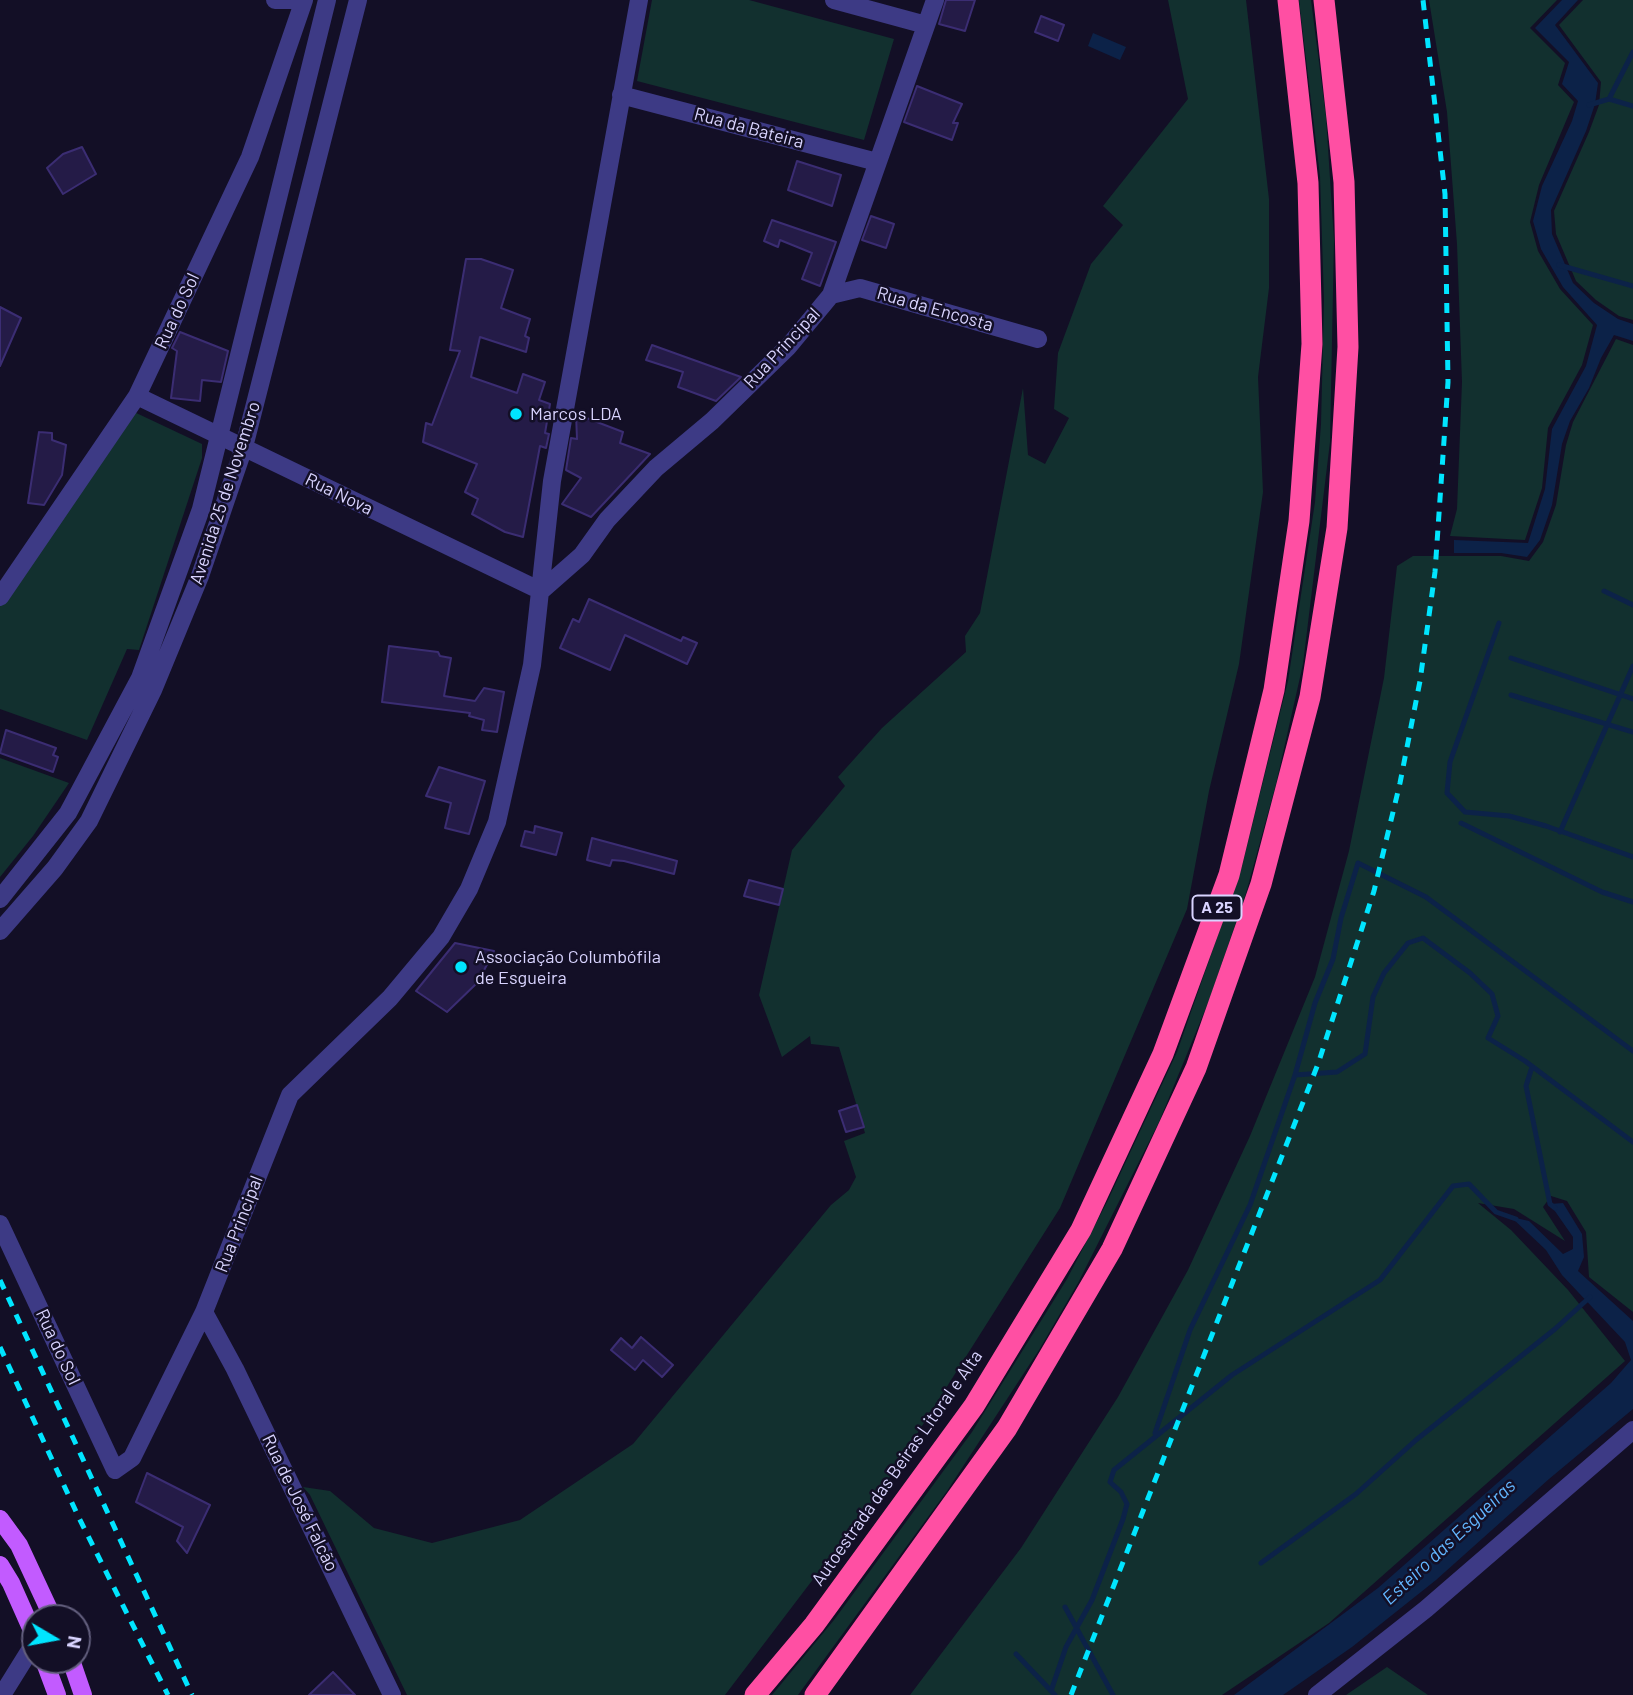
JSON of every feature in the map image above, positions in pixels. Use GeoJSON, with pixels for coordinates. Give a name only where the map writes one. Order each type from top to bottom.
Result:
{"type":"FeatureCollection","features":[{"type":"Feature","properties":{"kind":"highway","name":"Autoestrada das Beiras Litoral e Alta"},"geometry":{"type":"LineString","coordinates":[[755,1695],[814,1625],[974,1406],[1081,1230],[1163,1054],[1228,875],[1274,690],[1299,521],[1311,358],[1308,183],[1288,0]]}},
{"type":"Feature","properties":{"kind":"highway","name":"A 25"},"geometry":{"type":"LineString","coordinates":[[816,1695],[1007,1429],[1112,1249],[1196,1068],[1261,884],[1310,697],[1337,528],[1348,347],[1344,182],[1324,0]]}},
{"type":"Feature","properties":{"kind":"main road"},"geometry":{"type":"LineString","coordinates":[[0,1519],[19,1545],[46,1604]]}},
{"type":"Feature","properties":{"kind":"main road"},"geometry":{"type":"LineString","coordinates":[[0,1565],[4,1582],[21,1614]]}},
{"type":"Feature","properties":{"kind":"main road"},"geometry":{"type":"LineString","coordinates":[[49,1674],[57,1695]]}},
{"type":"Feature","properties":{"kind":"main road"},"geometry":{"type":"LineString","coordinates":[[76,1674],[83,1695]]}},
{"type":"Feature","properties":{"kind":"street"},"geometry":{"type":"LineString","coordinates":[[275,0],[296,0]]}},
{"type":"Feature","properties":{"kind":"street","name":"Rua Principal"},"geometry":{"type":"LineString","coordinates":[[115,1470],[132,1458],[204,1312],[290,1095],[390,998],[447,927],[468,889],[497,822],[532,665],[552,481],[639,0]]}},
{"type":"Feature","properties":{"kind":"street"},"geometry":{"type":"LineString","coordinates":[[834,0],[926,25]]}},
{"type":"Feature","properties":{"kind":"street","name":"Rua Principal"},"geometry":{"type":"LineString","coordinates":[[541,592],[582,555],[607,520],[656,468],[712,421],[788,347],[831,295],[935,0]]}},
{"type":"Feature","properties":{"kind":"street","name":"Avenida 25 de Novembro"},"geometry":{"type":"LineString","coordinates":[[0,899],[68,813],[97,764],[140,678],[201,509],[220,437],[316,1],[357,6],[244,447],[194,589],[115,772],[82,831],[0,931]]}},
{"type":"Feature","properties":{"kind":"street","name":"Rua do Sol"},"geometry":{"type":"LineString","coordinates":[[0,597],[137,396],[250,157],[316,1]]}},
{"type":"Feature","properties":{"kind":"street","name":"Rua da Bateira"},"geometry":{"type":"LineString","coordinates":[[621,95],[877,162]]}},
{"type":"Feature","properties":{"kind":"street","name":"Rua da Encosta"},"geometry":{"type":"LineString","coordinates":[[831,295],[860,288],[1038,339]]}},
{"type":"Feature","properties":{"kind":"street","name":"Rua Nova"},"geometry":{"type":"LineString","coordinates":[[137,396],[541,592]]}},
{"type":"Feature","properties":{"kind":"street","name":"Rua do Sol"},"geometry":{"type":"LineString","coordinates":[[0,1224],[115,1470]]}},
{"type":"Feature","properties":{"kind":"street","name":"Rua de José Falcão"},"geometry":{"type":"LineString","coordinates":[[204,1312],[235,1369],[392,1695]]}},
{"type":"Feature","properties":{"kind":"street"},"geometry":{"type":"LineString","coordinates":[[1317,1695],[1426,1609],[1633,1430]]}},
{"type":"Feature","properties":{"kind":"street"},"geometry":{"type":"LineString","coordinates":[[2,1695],[21,1663]]}},
{"type":"Feature","properties":{"kind":"green space"},"geometry":{"type":"Polygon","coordinates":[[[652,0],[749,0],[894,39],[864,140],[637,81],[652,0]]]}},
{"type":"Feature","properties":{"kind":"green space"},"geometry":{"type":"Polygon","coordinates":[[[1168,0],[1246,0],[1269,199],[1269,288],[1258,377],[1263,492],[1239,664],[1209,791],[1187,909],[1060,1208],[884,1486],[725,1695],[407,1695],[310,1495],[303,1487],[330,1491],[374,1528],[432,1543],[520,1520],[633,1444],[831,1205],[849,1190],[856,1177],[844,1141],[865,1133],[839,1047],[811,1044],[810,1036],[782,1057],[759,995],[792,850],[845,786],[838,777],[882,728],[966,652],[965,636],[980,613],[1023,388],[1028,455],[1045,464],[1069,418],[1054,409],[1058,353],[1091,264],[1123,225],[1103,206],[1188,99],[1168,0]]]}},
{"type":"Feature","properties":{"kind":"green space"},"geometry":{"type":"Polygon","coordinates":[[[1299,0],[1311,0],[1326,117],[1334,240],[1330,442],[1303,664],[1276,784],[1246,893],[1210,998],[1159,1122],[1078,1283],[1039,1350],[947,1491],[798,1695],[772,1695],[834,1620],[972,1432],[1067,1279],[1107,1202],[1177,1052],[1242,866],[1288,681],[1315,502],[1321,424],[1324,301],[1320,176],[1299,0]]]}},
{"type":"Feature","properties":{"kind":"green space"},"geometry":{"type":"Polygon","coordinates":[[[1429,0],[1557,0],[1530,28],[1565,63],[1558,85],[1574,102],[1539,185],[1530,222],[1538,251],[1560,289],[1593,325],[1582,365],[1548,428],[1542,488],[1525,540],[1450,536],[1457,509],[1462,382],[1457,244],[1447,112],[1429,0]]]}},
{"type":"Feature","properties":{"kind":"green space"},"geometry":{"type":"Polygon","coordinates":[[[1583,0],[1633,0],[1633,320],[1619,316],[1596,300],[1576,281],[1556,234],[1554,211],[1599,105],[1601,82],[1559,25],[1583,0]]]}},
{"type":"Feature","properties":{"kind":"green space"},"geometry":{"type":"Polygon","coordinates":[[[1616,339],[1633,345],[1633,1312],[1589,1277],[1586,1232],[1567,1201],[1551,1196],[1543,1207],[1565,1241],[1514,1209],[1478,1203],[1511,1230],[1568,1290],[1625,1361],[1329,1623],[1222,1695],[910,1695],[1021,1548],[1118,1397],[1188,1270],[1250,1136],[1315,977],[1349,851],[1384,678],[1397,566],[1413,556],[1501,556],[1529,561],[1543,542],[1556,505],[1566,445],[1573,422],[1616,339]]]}},
{"type":"Feature","properties":{"kind":"green space"},"geometry":{"type":"Polygon","coordinates":[[[132,411],[202,444],[202,458],[139,650],[127,649],[87,740],[0,709],[0,606],[132,411]]]}},
{"type":"Feature","properties":{"kind":"green space"},"geometry":{"type":"Polygon","coordinates":[[[0,758],[69,783],[33,836],[0,877],[0,758]]]}},
{"type":"Feature","properties":{"kind":"green space"},"geometry":{"type":"Polygon","coordinates":[[[1387,1667],[1428,1695],[1346,1695],[1387,1667]]]}},
{"type":"Feature","properties":{"kind":"water"},"geometry":{"type":"Polygon","coordinates":[[[1562,0],[1578,0],[1555,25],[1598,83],[1595,104],[1586,131],[1551,210],[1552,234],[1573,283],[1594,303],[1618,319],[1633,324],[1633,341],[1614,335],[1570,421],[1562,444],[1552,505],[1540,540],[1527,557],[1501,553],[1454,553],[1454,540],[1528,543],[1545,489],[1552,429],[1586,366],[1597,325],[1563,287],[1541,249],[1533,221],[1542,186],[1572,121],[1578,101],[1562,84],[1569,62],[1535,28],[1562,0]]]}},
{"type":"Feature","properties":{"kind":"water"},"geometry":{"type":"Polygon","coordinates":[[[1093,33],[1126,47],[1120,60],[1088,46],[1093,33]]]}},
{"type":"Feature","properties":{"kind":"water","name":"Esteiro das Esgueiras"},"geometry":{"type":"Polygon","coordinates":[[[1563,1203],[1582,1234],[1584,1257],[1578,1271],[1633,1321],[1633,1409],[1549,1479],[1436,1580],[1352,1647],[1283,1695],[1234,1695],[1378,1588],[1611,1383],[1631,1360],[1625,1342],[1562,1275],[1546,1250],[1511,1217],[1529,1221],[1563,1254],[1573,1249],[1573,1237],[1550,1204],[1563,1203]]]}},
{"type":"Feature","properties":{"kind":"building"},"geometry":{"type":"Polygon","coordinates":[[[946,0],[975,0],[965,31],[939,24],[946,0]]]}},
{"type":"Feature","properties":{"kind":"building"},"geometry":{"type":"Polygon","coordinates":[[[1041,16],[1064,25],[1058,41],[1035,32],[1041,16]]]}},
{"type":"Feature","properties":{"kind":"building"},"geometry":{"type":"Polygon","coordinates":[[[917,86],[962,104],[953,123],[958,123],[952,140],[904,122],[917,86]]]}},
{"type":"Feature","properties":{"kind":"building"},"geometry":{"type":"Polygon","coordinates":[[[82,147],[96,174],[63,194],[47,168],[63,154],[82,147]]]}},
{"type":"Feature","properties":{"kind":"building"},"geometry":{"type":"Polygon","coordinates":[[[797,161],[841,175],[832,206],[788,190],[797,161]]]}},
{"type":"Feature","properties":{"kind":"building"},"geometry":{"type":"Polygon","coordinates":[[[871,216],[894,224],[886,248],[862,240],[871,216]]]}},
{"type":"Feature","properties":{"kind":"building"},"geometry":{"type":"Polygon","coordinates":[[[772,220],[836,242],[820,286],[802,279],[812,253],[780,240],[778,247],[764,241],[772,220]]]}},
{"type":"Feature","properties":{"kind":"building"},"geometry":{"type":"Polygon","coordinates":[[[466,259],[481,259],[513,270],[501,308],[530,319],[525,336],[529,338],[526,352],[480,337],[471,377],[517,393],[523,374],[545,382],[539,400],[550,404],[545,433],[549,434],[546,448],[540,446],[523,537],[505,532],[472,514],[478,499],[465,492],[477,464],[423,442],[426,423],[432,425],[460,351],[450,350],[466,259]]]}},
{"type":"Feature","properties":{"kind":"building"},"geometry":{"type":"Polygon","coordinates":[[[0,307],[21,318],[0,366],[0,307]]]}},
{"type":"Feature","properties":{"kind":"building"},"geometry":{"type":"Polygon","coordinates":[[[180,332],[228,351],[221,382],[202,380],[200,401],[171,398],[177,351],[172,348],[180,332]]]}},
{"type":"Feature","properties":{"kind":"building"},"geometry":{"type":"Polygon","coordinates":[[[652,345],[741,377],[716,401],[678,387],[683,372],[646,360],[652,345]]]}},
{"type":"Feature","properties":{"kind":"building"},"geometry":{"type":"Polygon","coordinates":[[[576,414],[623,432],[620,443],[650,454],[591,517],[562,504],[581,478],[566,470],[571,438],[577,439],[576,414]]]}},
{"type":"Feature","properties":{"kind":"building"},"geometry":{"type":"Polygon","coordinates":[[[39,432],[52,433],[52,440],[66,445],[62,475],[44,505],[28,503],[39,432]]]}},
{"type":"Feature","properties":{"kind":"building"},"geometry":{"type":"Polygon","coordinates":[[[589,599],[681,641],[683,637],[697,643],[687,664],[625,635],[610,670],[560,648],[573,619],[579,622],[589,599]]]}},
{"type":"Feature","properties":{"kind":"building"},"geometry":{"type":"Polygon","coordinates":[[[389,646],[438,652],[440,656],[451,658],[444,696],[475,701],[484,688],[504,692],[497,732],[482,730],[484,720],[469,716],[470,713],[382,702],[389,646]]]}},
{"type":"Feature","properties":{"kind":"building"},"geometry":{"type":"Polygon","coordinates":[[[6,730],[56,748],[53,755],[58,757],[53,772],[0,753],[6,730]]]}},
{"type":"Feature","properties":{"kind":"building"},"geometry":{"type":"Polygon","coordinates":[[[439,767],[485,781],[469,834],[445,828],[451,803],[426,796],[439,767]]]}},
{"type":"Feature","properties":{"kind":"building"},"geometry":{"type":"Polygon","coordinates":[[[535,826],[562,833],[556,855],[521,846],[525,831],[534,833],[535,826]]]}},
{"type":"Feature","properties":{"kind":"building"},"geometry":{"type":"Polygon","coordinates":[[[592,838],[677,861],[674,874],[624,861],[612,860],[610,866],[587,860],[592,838]]]}},
{"type":"Feature","properties":{"kind":"building"},"geometry":{"type":"Polygon","coordinates":[[[749,880],[783,889],[779,905],[744,896],[749,880]]]}},
{"type":"Feature","properties":{"kind":"building","name":"Associação Columbófila de Esgueira"},"geometry":{"type":"Polygon","coordinates":[[[455,943],[494,951],[478,982],[447,1012],[416,991],[455,943]]]}},
{"type":"Feature","properties":{"kind":"building"},"geometry":{"type":"Polygon","coordinates":[[[857,1105],[864,1127],[846,1132],[839,1111],[857,1105]]]}},
{"type":"Feature","properties":{"kind":"building"},"geometry":{"type":"Polygon","coordinates":[[[641,1337],[673,1365],[662,1377],[643,1360],[635,1370],[611,1350],[621,1338],[632,1348],[641,1337]]]}},
{"type":"Feature","properties":{"kind":"building"},"geometry":{"type":"Polygon","coordinates":[[[147,1473],[210,1505],[187,1553],[177,1541],[183,1527],[136,1502],[147,1473]]]}},
{"type":"Feature","properties":{"kind":"building"},"geometry":{"type":"Polygon","coordinates":[[[333,1672],[355,1695],[309,1695],[333,1672]]]}},
{"type":"Feature","properties":{"kind":"waterway"},"geometry":{"type":"LineString","coordinates":[[1609,99],[1633,52]]}},
{"type":"Feature","properties":{"kind":"waterway"},"geometry":{"type":"LineString","coordinates":[[1589,105],[1609,99],[1633,106]]}},
{"type":"Feature","properties":{"kind":"waterway"},"geometry":{"type":"LineString","coordinates":[[1559,265],[1633,286]]}},
{"type":"Feature","properties":{"kind":"waterway"},"geometry":{"type":"LineString","coordinates":[[1604,591],[1633,605]]}},
{"type":"Feature","properties":{"kind":"waterway"},"geometry":{"type":"LineString","coordinates":[[1499,623],[1450,762],[1447,793],[1465,812],[1509,816],[1546,826],[1633,857]]}},
{"type":"Feature","properties":{"kind":"waterway"},"geometry":{"type":"LineString","coordinates":[[1511,658],[1633,699]]}},
{"type":"Feature","properties":{"kind":"waterway"},"geometry":{"type":"LineString","coordinates":[[1560,832],[1633,666]]}},
{"type":"Feature","properties":{"kind":"waterway"},"geometry":{"type":"LineString","coordinates":[[1511,695],[1633,732]]}},
{"type":"Feature","properties":{"kind":"waterway"},"geometry":{"type":"LineString","coordinates":[[1461,823],[1602,892],[1633,902]]}},
{"type":"Feature","properties":{"kind":"waterway"},"geometry":{"type":"LineString","coordinates":[[1295,1075],[1315,1003],[1333,959],[1341,918],[1358,863],[1426,897],[1633,1051]]}},
{"type":"Feature","properties":{"kind":"waterway"},"geometry":{"type":"LineString","coordinates":[[1155,1433],[1190,1330],[1250,1205],[1295,1075],[1337,1072],[1365,1054],[1373,997],[1384,973],[1408,943],[1423,938],[1470,973],[1492,994],[1498,1016],[1488,1038],[1525,1061],[1633,1142]]}},
{"type":"Feature","properties":{"kind":"waterway"},"geometry":{"type":"LineString","coordinates":[[1532,1067],[1526,1086],[1550,1204],[1555,1208]]}},
{"type":"Feature","properties":{"kind":"waterway"},"geometry":{"type":"LineString","coordinates":[[1051,1691],[1066,1647],[1092,1600],[1123,1519],[1127,1504],[1121,1492],[1110,1482],[1114,1470],[1232,1375],[1380,1280],[1453,1186],[1469,1184],[1496,1212],[1516,1219]]}},
{"type":"Feature","properties":{"kind":"waterway"},"geometry":{"type":"LineString","coordinates":[[1261,1563],[1356,1494],[1416,1440],[1555,1329],[1590,1297]]}},
{"type":"Feature","properties":{"kind":"waterway"},"geometry":{"type":"LineString","coordinates":[[1065,1607],[1113,1695]]}},
{"type":"Feature","properties":{"kind":"waterway"},"geometry":{"type":"LineString","coordinates":[[1016,1654],[1055,1695]]}},
{"type":"Feature","properties":{"kind":"railway"},"geometry":{"type":"LineString","coordinates":[[1071,1695],[1318,1064],[1374,891],[1400,783],[1420,681],[1435,572],[1448,382],[1445,194],[1423,0]]}},
{"type":"Feature","properties":{"kind":"railway"},"geometry":{"type":"LineString","coordinates":[[0,1280],[192,1695]]}},
{"type":"Feature","properties":{"kind":"railway"},"geometry":{"type":"LineString","coordinates":[[0,1347],[79,1518],[168,1695]]}},
{"type":"Feature","properties":{"kind":"place","name":"Marcos LDA"},"geometry":{"type":"Point","coordinates":[516,414]}},
{"type":"Feature","properties":{"kind":"place","name":"Associação Columbófila de Esgueira"},"geometry":{"type":"Point","coordinates":[461,967]}}]}
